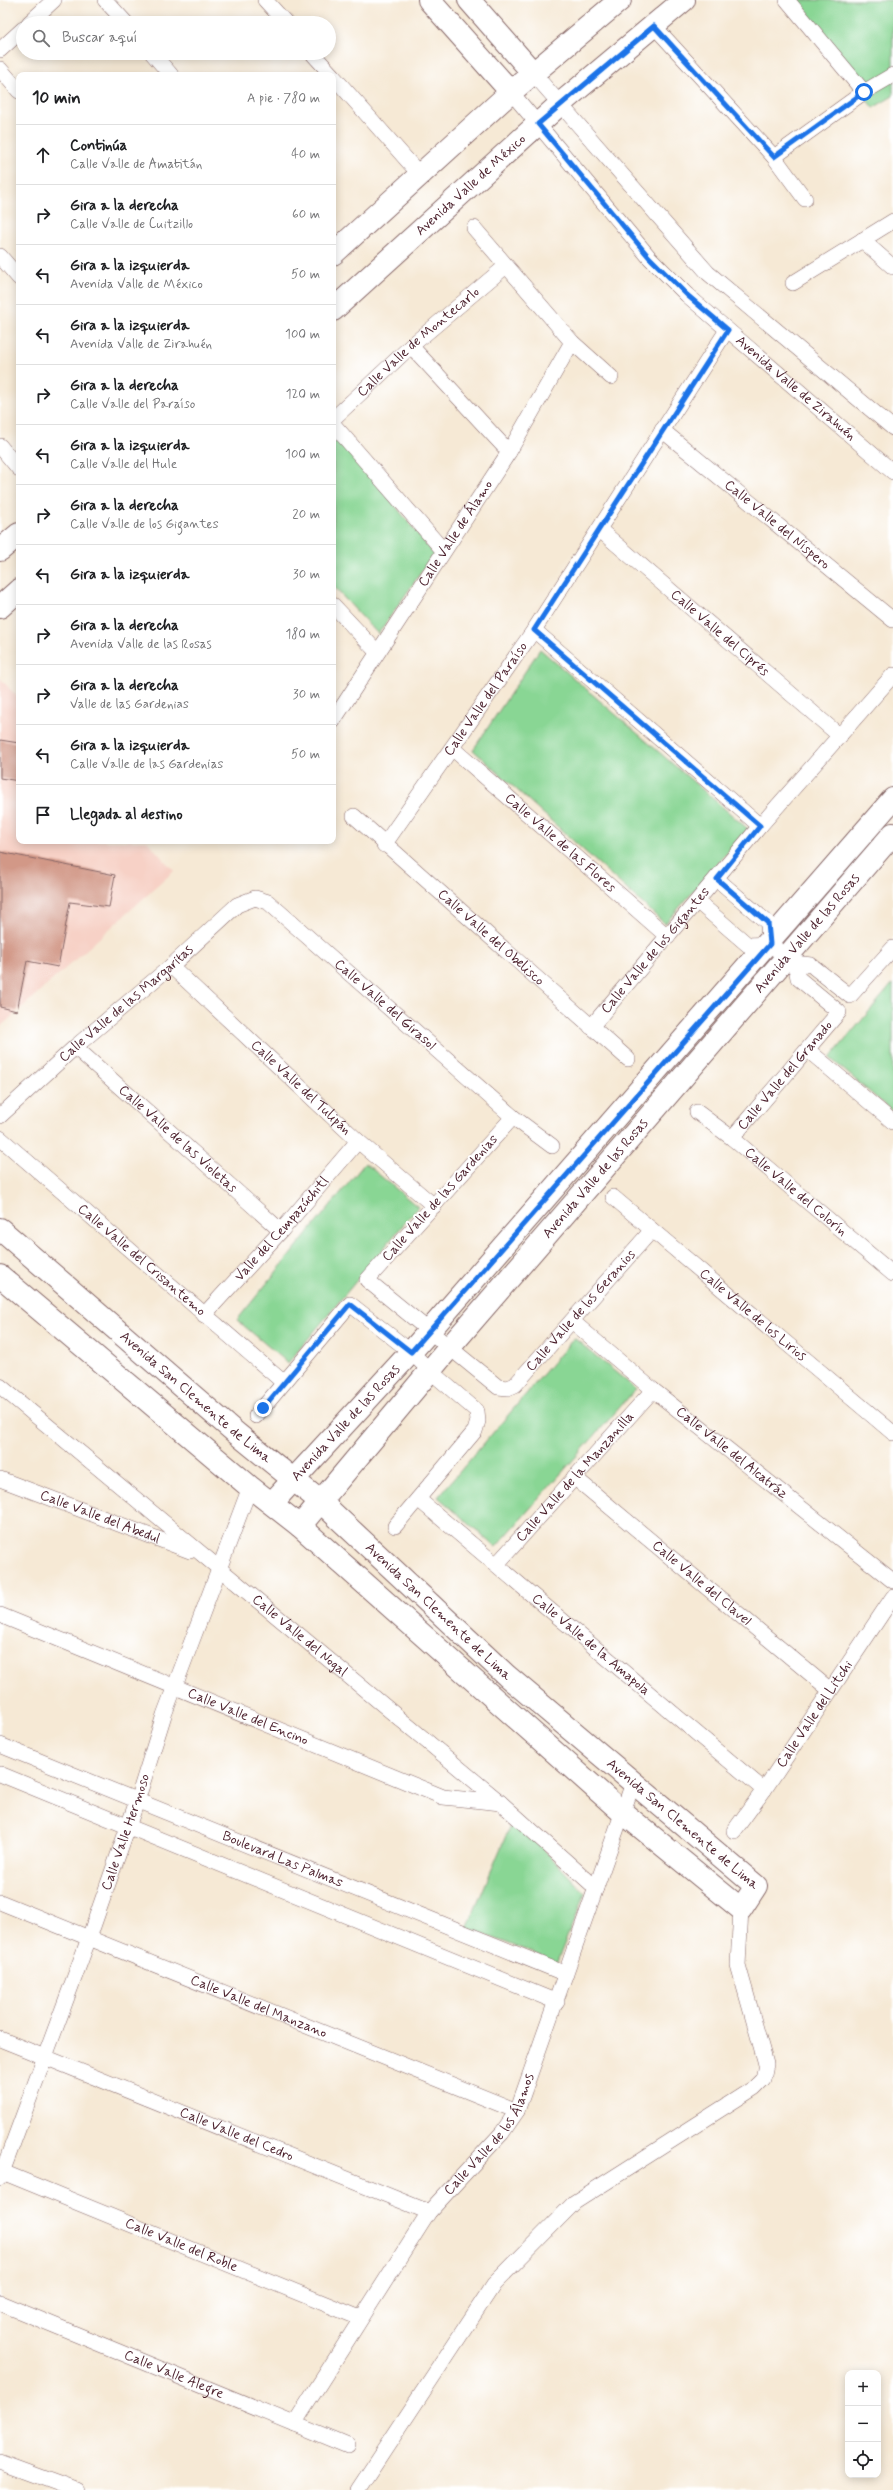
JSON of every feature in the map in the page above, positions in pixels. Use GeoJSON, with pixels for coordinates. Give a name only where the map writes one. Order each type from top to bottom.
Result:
{"type":"FeatureCollection","features":[{"type":"Feature","properties":{"kind":"street"},"geometry":{"type":"LineString","coordinates":[[37,16],[54,0]]}},
{"type":"Feature","properties":{"kind":"street"},"geometry":{"type":"LineString","coordinates":[[106,0],[120,16]]}},
{"type":"Feature","properties":{"kind":"street"},"geometry":{"type":"LineString","coordinates":[[265,0],[280,16]]}},
{"type":"Feature","properties":{"kind":"street","name":"Avenida Valle de Zirahuén"},"geometry":{"type":"LineString","coordinates":[[428,0],[511,92],[649,257],[687,295],[893,472]]}},
{"type":"Feature","properties":{"kind":"street"},"geometry":{"type":"LineString","coordinates":[[469,0],[708,273],[893,428]]}},
{"type":"Feature","properties":{"kind":"street"},"geometry":{"type":"LineString","coordinates":[[336,251],[421,176],[511,92],[620,0]]}},
{"type":"Feature","properties":{"kind":"street","name":"Avenida Valle de México"},"geometry":{"type":"LineString","coordinates":[[336,307],[560,104],[684,0]]}},
{"type":"Feature","properties":{"kind":"street"},"geometry":{"type":"LineString","coordinates":[[787,0],[864,92]]}},
{"type":"Feature","properties":{"kind":"street"},"geometry":{"type":"LineString","coordinates":[[654,26],[774,157],[805,199]]}},
{"type":"Feature","properties":{"kind":"street"},"geometry":{"type":"LineString","coordinates":[[0,50],[16,35]]}},
{"type":"Feature","properties":{"kind":"street"},"geometry":{"type":"LineString","coordinates":[[158,60],[168,72]]}},
{"type":"Feature","properties":{"kind":"street"},"geometry":{"type":"LineString","coordinates":[[318,60],[329,72]]}},
{"type":"Feature","properties":{"kind":"street"},"geometry":{"type":"LineString","coordinates":[[0,69],[16,88]]}},
{"type":"Feature","properties":{"kind":"street"},"geometry":{"type":"LineString","coordinates":[[774,157],[864,92],[893,75]]}},
{"type":"Feature","properties":{"kind":"street"},"geometry":{"type":"LineString","coordinates":[[336,80],[421,176]]}},
{"type":"Feature","properties":{"kind":"street"},"geometry":{"type":"LineString","coordinates":[[793,284],[893,221]]}},
{"type":"Feature","properties":{"kind":"street"},"geometry":{"type":"LineString","coordinates":[[474,228],[572,342],[611,377]]}},
{"type":"Feature","properties":{"kind":"street"},"geometry":{"type":"LineString","coordinates":[[862,240],[893,267]]}},
{"type":"Feature","properties":{"kind":"street"},"geometry":{"type":"LineString","coordinates":[[0,256],[16,275]]}},
{"type":"Feature","properties":{"kind":"street","name":"Calle Valle de Montecarlo"},"geometry":{"type":"LineString","coordinates":[[336,416],[411,346],[506,266]]}},
{"type":"Feature","properties":{"kind":"street","name":"Calle Valle del Paraíso"},"geometry":{"type":"LineString","coordinates":[[384,844],[534,630],[728,330]]}},
{"type":"Feature","properties":{"kind":"street","name":"Calle Valle de Álamo"},"geometry":{"type":"LineString","coordinates":[[336,716],[508,452],[572,342]]}},
{"type":"Feature","properties":{"kind":"street"},"geometry":{"type":"LineString","coordinates":[[411,346],[508,452]]}},
{"type":"Feature","properties":{"kind":"street"},"geometry":{"type":"LineString","coordinates":[[336,427],[443,550]]}},
{"type":"Feature","properties":{"kind":"street","name":"Calle Valle del Níspero"},"geometry":{"type":"LineString","coordinates":[[662,430],[893,620]]}},
{"type":"Feature","properties":{"kind":"street"},"geometry":{"type":"LineString","coordinates":[[0,446],[16,465]]}},
{"type":"Feature","properties":{"kind":"street","name":"Calle Valle del Ciprés"},"geometry":{"type":"LineString","coordinates":[[600,530],[840,736]]}},
{"type":"Feature","properties":{"kind":"street"},"geometry":{"type":"LineString","coordinates":[[0,550],[16,537]]}},
{"type":"Feature","properties":{"kind":"street"},"geometry":{"type":"LineString","coordinates":[[0,607],[16,593]]}},
{"type":"Feature","properties":{"kind":"street"},"geometry":{"type":"LineString","coordinates":[[336,607],[377,652]]}},
{"type":"Feature","properties":{"kind":"street"},"geometry":{"type":"LineString","coordinates":[[534,630],[760,826]]}},
{"type":"Feature","properties":{"kind":"street","name":"Calle Valle de los Gigantes"},"geometry":{"type":"LineString","coordinates":[[592,1027],[760,826],[893,676]]}},
{"type":"Feature","properties":{"kind":"street","name":"Calle Valle de las Flores"},"geometry":{"type":"LineString","coordinates":[[452,748],[668,937]]}},
{"type":"Feature","properties":{"kind":"street","name":"Avenida Valle de las Rosas"},"geometry":{"type":"LineString","coordinates":[[272,1503],[295,1480],[430,1331],[770,944],[893,799]]}},
{"type":"Feature","properties":{"kind":"street","name":"Calle Valle del Obelisco"},"geometry":{"type":"LineString","coordinates":[[354,816],[628,1059]]}},
{"type":"Feature","properties":{"kind":"street","name":"Avenida Valle de las Rosas"},"geometry":{"type":"LineString","coordinates":[[300,1526],[430,1371],[791,961],[893,834]]}},
{"type":"Feature","properties":{"kind":"street"},"geometry":{"type":"LineString","coordinates":[[717,879],[768,923],[770,944]]}},
{"type":"Feature","properties":{"kind":"street","name":"Calle Valle de las Margaritas"},"geometry":{"type":"LineString","coordinates":[[0,1116],[75,1047],[171,966],[237,905],[255,898]]}},
{"type":"Feature","properties":{"kind":"street","name":"Calle Valle del Girasol"},"geometry":{"type":"LineString","coordinates":[[255,898],[268,902],[513,1116],[552,1146]]}},
{"type":"Feature","properties":{"kind":"street"},"geometry":{"type":"LineString","coordinates":[[698,902],[748,945],[770,944],[791,961],[811,965],[850,996],[890,957]]}},
{"type":"Feature","properties":{"kind":"street","name":"Calle Valle del Granado"},"geometry":{"type":"LineString","coordinates":[[732,1138],[809,1050],[839,1012],[798,978],[791,961]]}},
{"type":"Feature","properties":{"kind":"street","name":"Calle Valle del Tulipán"},"geometry":{"type":"LineString","coordinates":[[171,966],[358,1140],[434,1206]]}},
{"type":"Feature","properties":{"kind":"street","name":"Calle Valle de las Violetas"},"geometry":{"type":"LineString","coordinates":[[75,1047],[281,1231]]}},
{"type":"Feature","properties":{"kind":"street"},"geometry":{"type":"LineString","coordinates":[[809,1050],[893,1122]]}},
{"type":"Feature","properties":{"kind":"street","name":"Calle Valle del Colorín"},"geometry":{"type":"LineString","coordinates":[[696,1112],[732,1138],[893,1274]]}},
{"type":"Feature","properties":{"kind":"street","name":"Calle Valle de las Gardenias"},"geometry":{"type":"LineString","coordinates":[[430,1331],[367,1280],[513,1116]]}},
{"type":"Feature","properties":{"kind":"street","name":"Calle Valle del Crisantemo"},"geometry":{"type":"LineString","coordinates":[[0,1138],[283,1382]]}},
{"type":"Feature","properties":{"kind":"street","name":"Valle del Cempazúchitl"},"geometry":{"type":"LineString","coordinates":[[204,1315],[281,1231],[358,1140]]}},
{"type":"Feature","properties":{"kind":"street","name":"Calle Valle de los Lirios"},"geometry":{"type":"LineString","coordinates":[[613,1198],[893,1433]]}},
{"type":"Feature","properties":{"kind":"street","name":"Avenida San Clemente de Lima"},"geometry":{"type":"LineString","coordinates":[[0,1229],[236,1433],[321,1502],[478,1646],[507,1676],[756,1886],[741,1909],[622,1812],[300,1526],[250,1487],[0,1276]]}},
{"type":"Feature","properties":{"kind":"street","name":"Calle Valle de los Geranios"},"geometry":{"type":"LineString","coordinates":[[450,1348],[498,1387],[508,1388],[515,1384],[652,1230]]}},
{"type":"Feature","properties":{"kind":"street"},"geometry":{"type":"LineString","coordinates":[[256,1416],[350,1304],[411,1352],[430,1371],[477,1411],[478,1421],[475,1431],[395,1526]]}},
{"type":"Feature","properties":{"kind":"street","name":"Calle Valle del Alcatráz"},"geometry":{"type":"LineString","coordinates":[[572,1321],[653,1390],[893,1581]]}},
{"type":"Feature","properties":{"kind":"street"},"geometry":{"type":"LineString","coordinates":[[430,1331],[450,1348]]}},
{"type":"Feature","properties":{"kind":"street","name":"Calle Valle del Nogal"},"geometry":{"type":"LineString","coordinates":[[0,1386],[200,1555],[501,1804],[596,1888]]}},
{"type":"Feature","properties":{"kind":"street","name":"Calle Valle de la Manzanilla"},"geometry":{"type":"LineString","coordinates":[[498,1564],[653,1390]]}},
{"type":"Feature","properties":{"kind":"street","name":"Calle Valle del Clavel"},"geometry":{"type":"LineString","coordinates":[[574,1477],[830,1690]]}},
{"type":"Feature","properties":{"kind":"street","name":"Calle Valle del Abedul"},"geometry":{"type":"LineString","coordinates":[[0,1479],[200,1555]]}},
{"type":"Feature","properties":{"kind":"street","name":"Calle Valle Hermoso"},"geometry":{"type":"LineString","coordinates":[[1,2174],[137,1801],[174,1687],[250,1487]]}},
{"type":"Feature","properties":{"kind":"street","name":"Calle Valle de la Amapola"},"geometry":{"type":"LineString","coordinates":[[418,1499],[498,1564],[764,1790]]}},
{"type":"Feature","properties":{"kind":"street","name":"Calle Valle del Litchi"},"geometry":{"type":"LineString","coordinates":[[734,1831],[764,1790],[893,1596]]}},
{"type":"Feature","properties":{"kind":"street","name":"Calle Valle del Encino"},"geometry":{"type":"LineString","coordinates":[[0,1615],[443,1797],[501,1804]]}},
{"type":"Feature","properties":{"kind":"street","name":"Boulevard Las Palmas"},"geometry":{"type":"LineString","coordinates":[[0,1745],[566,1974]]}},
{"type":"Feature","properties":{"kind":"street","name":"Boulevard Las Palmas"},"geometry":{"type":"LineString","coordinates":[[0,1774],[557,2002]]}},
{"type":"Feature","properties":{"kind":"street","name":"Calle Valle de los Álamos"},"geometry":{"type":"LineString","coordinates":[[294,2424],[360,2318],[429,2212],[502,2133],[517,2111],[557,2002],[633,1782]]}},
{"type":"Feature","properties":{"kind":"street","name":"Calle Valle del Manzano"},"geometry":{"type":"LineString","coordinates":[[0,1902],[517,2111]]}},
{"type":"Feature","properties":{"kind":"street"},"geometry":{"type":"LineString","coordinates":[[358,2490],[494,2284],[575,2202],[754,2088],[763,2079],[766,2064],[738,1965],[741,1909]]}},
{"type":"Feature","properties":{"kind":"street","name":"Calle Valle del Cedro"},"geometry":{"type":"LineString","coordinates":[[0,2039],[429,2212]]}},
{"type":"Feature","properties":{"kind":"street","name":"Calle Valle del Roble"},"geometry":{"type":"LineString","coordinates":[[1,2174],[360,2318]]}},
{"type":"Feature","properties":{"kind":"street","name":"Calle Valle Alegre"},"geometry":{"type":"LineString","coordinates":[[0,2302],[348,2446]]}},
{"type":"Feature","properties":{"kind":"street"},"geometry":{"type":"LineString","coordinates":[[0,2462],[76,2490]]}},
{"type":"Feature","properties":{"kind":"shaded area"},"geometry":{"type":"Polygon","coordinates":[[[0,678],[16,696],[16,844],[150,844],[174,871],[0,1027],[0,678]]]}},
{"type":"Feature","properties":{"kind":"green space"},"geometry":{"type":"Polygon","coordinates":[[[792,0],[893,0],[893,96],[873,108],[792,0]]]}},
{"type":"Feature","properties":{"kind":"green space"},"geometry":{"type":"Polygon","coordinates":[[[336,432],[434,554],[378,634],[336,589],[336,432]]]}},
{"type":"Feature","properties":{"kind":"green space"},"geometry":{"type":"Polygon","coordinates":[[[540,649],[748,829],[665,924],[473,750],[540,649]]]}},
{"type":"Feature","properties":{"kind":"green space"},"geometry":{"type":"Polygon","coordinates":[[[893,983],[893,1112],[830,1058],[893,983]]]}},
{"type":"Feature","properties":{"kind":"green space"},"geometry":{"type":"Polygon","coordinates":[[[365,1163],[418,1207],[288,1363],[237,1320],[365,1163]]]}},
{"type":"Feature","properties":{"kind":"green space"},"geometry":{"type":"Polygon","coordinates":[[[574,1338],[636,1389],[496,1547],[438,1497],[574,1338]]]}},
{"type":"Feature","properties":{"kind":"green space"},"geometry":{"type":"Polygon","coordinates":[[[510,1826],[528,1833],[585,1893],[557,1962],[467,1928],[510,1826]]]}},
{"type":"Feature","properties":{"kind":"building"},"geometry":{"type":"Polygon","coordinates":[[[0,740],[16,743],[16,781],[0,778],[0,740]]]}},
{"type":"Feature","properties":{"kind":"building"},"geometry":{"type":"Polygon","coordinates":[[[0,852],[115,875],[109,907],[70,902],[58,967],[27,961],[17,1011],[0,1007],[0,852]]]}},
{"type":"Feature","properties":{"kind":"route"},"geometry":{"type":"LineString","coordinates":[[263,1408],[283,1382],[350,1304],[411,1352],[770,944],[768,923],[717,879],[760,826],[534,630],[728,330],[687,295],[649,257],[538,124],[654,26],[774,157],[864,92]]}}]}
